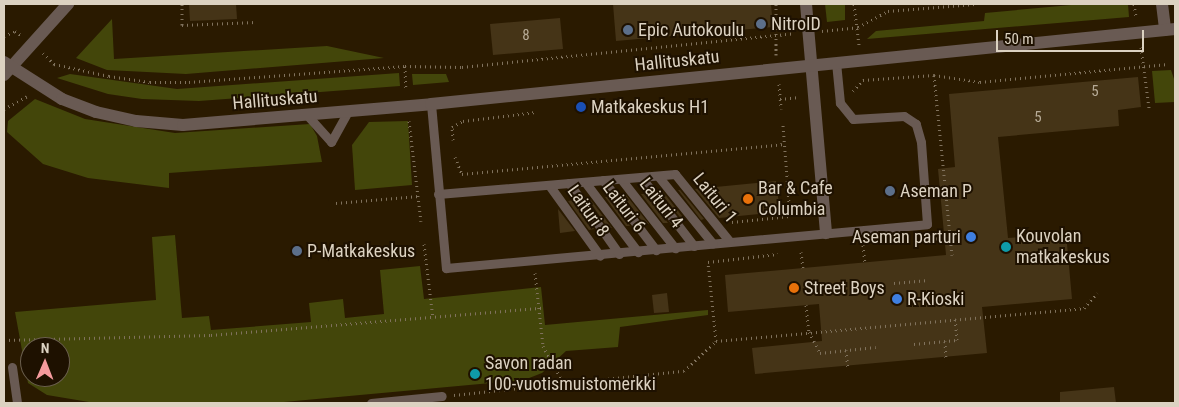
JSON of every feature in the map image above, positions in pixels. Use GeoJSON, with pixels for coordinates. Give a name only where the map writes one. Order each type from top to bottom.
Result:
{"type":"FeatureCollection","features":[{"type":"Feature","properties":{"kind":"street"},"geometry":{"type":"LineString","coordinates":[[6,68],[68,4]]}},
{"type":"Feature","properties":{"kind":"street"},"geometry":{"type":"LineString","coordinates":[[806,4],[826,233]]}},
{"type":"Feature","properties":{"kind":"street"},"geometry":{"type":"LineString","coordinates":[[1162,4],[1170,30]]}},
{"type":"Feature","properties":{"kind":"street","name":"Hallituskatu"},"geometry":{"type":"LineString","coordinates":[[6,68],[62,99],[96,112],[136,121],[183,125],[431,104],[812,64],[1170,30]]}},
{"type":"Feature","properties":{"kind":"lane"},"geometry":{"type":"LineString","coordinates":[[431,104],[446,268],[600,256],[928,224],[921,142],[916,124],[904,116],[853,119],[840,104],[836,62]]}},
{"type":"Feature","properties":{"kind":"lane"},"geometry":{"type":"LineString","coordinates":[[307,115],[331,142],[348,111]]}},
{"type":"Feature","properties":{"kind":"lane","name":"Laituri 1"},"geometry":{"type":"LineString","coordinates":[[658,176],[675,174],[730,242]]}},
{"type":"Feature","properties":{"kind":"lane"},"geometry":{"type":"LineString","coordinates":[[438,194],[658,176],[713,244]]}},
{"type":"Feature","properties":{"kind":"lane"},"geometry":{"type":"LineString","coordinates":[[641,177],[694,246]]}},
{"type":"Feature","properties":{"kind":"lane","name":"Laituri 4"},"geometry":{"type":"LineString","coordinates":[[622,179],[675,248]]}},
{"type":"Feature","properties":{"kind":"lane"},"geometry":{"type":"LineString","coordinates":[[604,180],[656,250]]}},
{"type":"Feature","properties":{"kind":"lane","name":"Laituri 6"},"geometry":{"type":"LineString","coordinates":[[585,182],[638,252]]}},
{"type":"Feature","properties":{"kind":"lane"},"geometry":{"type":"LineString","coordinates":[[568,183],[619,254]]}},
{"type":"Feature","properties":{"kind":"lane","name":"Laituri 8"},"geometry":{"type":"LineString","coordinates":[[549,185],[600,256]]}},
{"type":"Feature","properties":{"kind":"lane"},"geometry":{"type":"LineString","coordinates":[[12,367],[17,403]]}},
{"type":"Feature","properties":{"kind":"lane"},"geometry":{"type":"LineString","coordinates":[[371,403],[442,396]]}},
{"type":"Feature","properties":{"kind":"path"},"geometry":{"type":"LineString","coordinates":[[182,4],[182,26],[256,22]]}},
{"type":"Feature","properties":{"kind":"path"},"geometry":{"type":"LineString","coordinates":[[776,4],[778,35],[776,49]]}},
{"type":"Feature","properties":{"kind":"path"},"geometry":{"type":"LineString","coordinates":[[854,4],[858,40]]}},
{"type":"Feature","properties":{"kind":"path"},"geometry":{"type":"LineString","coordinates":[[924,4],[934,7]]}},
{"type":"Feature","properties":{"kind":"path"},"geometry":{"type":"LineString","coordinates":[[833,29],[858,27],[888,11],[975,4]]}},
{"type":"Feature","properties":{"kind":"path"},"geometry":{"type":"LineString","coordinates":[[1134,4],[1136,16]]}},
{"type":"Feature","properties":{"kind":"path"},"geometry":{"type":"LineString","coordinates":[[4,36],[15,31]]}},
{"type":"Feature","properties":{"kind":"path"},"geometry":{"type":"LineString","coordinates":[[42,52],[54,64],[150,82],[405,66],[462,67],[793,34]]}},
{"type":"Feature","properties":{"kind":"path"},"geometry":{"type":"LineString","coordinates":[[1140,48],[1150,108]]}},
{"type":"Feature","properties":{"kind":"path"},"geometry":{"type":"LineString","coordinates":[[50,69],[54,64]]}},
{"type":"Feature","properties":{"kind":"path"},"geometry":{"type":"LineString","coordinates":[[852,92],[862,80],[934,75],[980,82],[1168,64]]}},
{"type":"Feature","properties":{"kind":"path"},"geometry":{"type":"LineString","coordinates":[[405,66],[407,106],[413,131],[422,221]]}},
{"type":"Feature","properties":{"kind":"path"},"geometry":{"type":"LineString","coordinates":[[934,75],[952,255]]}},
{"type":"Feature","properties":{"kind":"path"},"geometry":{"type":"LineString","coordinates":[[779,87],[781,109]]}},
{"type":"Feature","properties":{"kind":"path"},"geometry":{"type":"LineString","coordinates":[[4,109],[28,95]]}},
{"type":"Feature","properties":{"kind":"path"},"geometry":{"type":"LineString","coordinates":[[453,140],[452,127],[463,121],[544,110]]}},
{"type":"Feature","properties":{"kind":"path"},"geometry":{"type":"LineString","coordinates":[[722,222],[790,216],[783,125]]}},
{"type":"Feature","properties":{"kind":"path"},"geometry":{"type":"LineString","coordinates":[[455,157],[462,174],[785,144]]}},
{"type":"Feature","properties":{"kind":"path"},"geometry":{"type":"LineString","coordinates":[[667,154],[673,162]]}},
{"type":"Feature","properties":{"kind":"path"},"geometry":{"type":"LineString","coordinates":[[336,203],[418,196]]}},
{"type":"Feature","properties":{"kind":"path"},"geometry":{"type":"LineString","coordinates":[[944,238],[950,237]]}},
{"type":"Feature","properties":{"kind":"path"},"geometry":{"type":"LineString","coordinates":[[424,244],[433,318]]}},
{"type":"Feature","properties":{"kind":"path"},"geometry":{"type":"LineString","coordinates":[[863,245],[865,263]]}},
{"type":"Feature","properties":{"kind":"path"},"geometry":{"type":"LineString","coordinates":[[801,252],[803,268]]}},
{"type":"Feature","properties":{"kind":"path"},"geometry":{"type":"LineString","coordinates":[[716,341],[708,262],[784,253]]}},
{"type":"Feature","properties":{"kind":"path"},"geometry":{"type":"LineString","coordinates":[[534,261],[543,346],[564,384]]}},
{"type":"Feature","properties":{"kind":"path"},"geometry":{"type":"LineString","coordinates":[[894,283],[926,280]]}},
{"type":"Feature","properties":{"kind":"path"},"geometry":{"type":"LineString","coordinates":[[442,396],[684,371],[716,341],[1084,308],[1097,293]]}},
{"type":"Feature","properties":{"kind":"path"},"geometry":{"type":"LineString","coordinates":[[806,305],[808,332],[820,353],[876,347]]}},
{"type":"Feature","properties":{"kind":"path"},"geometry":{"type":"LineString","coordinates":[[4,340],[211,335],[542,308]]}},
{"type":"Feature","properties":{"kind":"path"},"geometry":{"type":"LineString","coordinates":[[914,344],[957,340],[955,319]]}},
{"type":"Feature","properties":{"kind":"path"},"geometry":{"type":"LineString","coordinates":[[945,341],[946,359]]}},
{"type":"Feature","properties":{"kind":"path"},"geometry":{"type":"LineString","coordinates":[[846,350],[848,368]]}},
{"type":"Feature","properties":{"kind":"shaded area"},"geometry":{"type":"Polygon","coordinates":[[[825,4],[845,4],[845,20],[827,22],[825,4]]]}},
{"type":"Feature","properties":{"kind":"shaded area"},"geometry":{"type":"Polygon","coordinates":[[[1082,4],[1128,4],[1129,17],[867,39],[876,31],[984,21],[985,13],[1082,4]]]}},
{"type":"Feature","properties":{"kind":"shaded area"},"geometry":{"type":"Polygon","coordinates":[[[112,19],[114,59],[327,46],[384,58],[186,74],[107,70],[76,58],[112,19]]]}},
{"type":"Feature","properties":{"kind":"shaded area"},"geometry":{"type":"Polygon","coordinates":[[[1171,70],[1175,82],[1175,102],[1155,103],[1152,71],[1171,70]]]}},
{"type":"Feature","properties":{"kind":"shaded area"},"geometry":{"type":"Polygon","coordinates":[[[399,73],[400,86],[199,101],[142,99],[108,94],[57,78],[70,74],[177,89],[399,73]]]}},
{"type":"Feature","properties":{"kind":"shaded area"},"geometry":{"type":"Polygon","coordinates":[[[412,74],[446,74],[449,82],[413,85],[412,74]]]}},
{"type":"Feature","properties":{"kind":"shaded area"},"geometry":{"type":"Polygon","coordinates":[[[35,99],[85,119],[175,133],[310,124],[317,136],[322,162],[169,173],[169,188],[88,178],[43,164],[7,132],[8,121],[35,99]]]}},
{"type":"Feature","properties":{"kind":"shaded area"},"geometry":{"type":"Polygon","coordinates":[[[408,121],[412,185],[355,190],[352,145],[369,122],[408,121]]]}},
{"type":"Feature","properties":{"kind":"shaded area"},"geometry":{"type":"Polygon","coordinates":[[[175,235],[182,318],[209,316],[211,330],[311,322],[309,303],[343,299],[345,318],[384,314],[380,270],[420,266],[424,299],[541,287],[545,325],[708,310],[708,315],[620,327],[618,347],[566,351],[542,373],[524,380],[273,403],[95,403],[47,395],[34,387],[70,387],[70,337],[20,337],[20,339],[15,312],[156,300],[152,237],[175,235]]]}},
{"type":"Feature","properties":{"kind":"building"},"geometry":{"type":"Polygon","coordinates":[[[189,4],[236,4],[237,19],[190,21],[189,4]]]}},
{"type":"Feature","properties":{"kind":"building"},"geometry":{"type":"Polygon","coordinates":[[[613,4],[771,4],[773,27],[616,41],[613,4]]]}},
{"type":"Feature","properties":{"kind":"building"},"geometry":{"type":"Polygon","coordinates":[[[560,18],[563,49],[493,55],[490,24],[560,18]]]}},
{"type":"Feature","properties":{"kind":"building"},"geometry":{"type":"Polygon","coordinates":[[[1138,77],[1141,107],[1118,110],[1119,126],[998,137],[1008,238],[1066,233],[1072,299],[982,307],[987,353],[755,374],[752,348],[822,341],[819,304],[728,312],[725,275],[946,255],[938,169],[955,167],[949,94],[1138,77]]]}},
{"type":"Feature","properties":{"kind":"building","name":"Bar & Cafe Columbia"},"geometry":{"type":"Polygon","coordinates":[[[776,181],[780,212],[719,218],[695,189],[776,181]]]}},
{"type":"Feature","properties":{"kind":"building"},"geometry":{"type":"Polygon","coordinates":[[[678,190],[680,190],[704,219],[701,220],[678,190]]]}},
{"type":"Feature","properties":{"kind":"building"},"geometry":{"type":"Polygon","coordinates":[[[660,192],[663,192],[686,221],[683,221],[660,192]]]}},
{"type":"Feature","properties":{"kind":"building"},"geometry":{"type":"Polygon","coordinates":[[[641,194],[646,194],[668,223],[663,223],[641,194]]]}},
{"type":"Feature","properties":{"kind":"building"},"geometry":{"type":"Polygon","coordinates":[[[626,195],[649,224],[645,225],[623,196],[626,195]]]}},
{"type":"Feature","properties":{"kind":"building"},"geometry":{"type":"Polygon","coordinates":[[[605,197],[608,197],[630,226],[626,226],[605,197]]]}},
{"type":"Feature","properties":{"kind":"building"},"geometry":{"type":"Polygon","coordinates":[[[588,199],[590,199],[612,228],[608,228],[588,199]]]}},
{"type":"Feature","properties":{"kind":"building"},"geometry":{"type":"Polygon","coordinates":[[[574,200],[594,229],[589,230],[568,201],[574,200]]]}},
{"type":"Feature","properties":{"kind":"building"},"geometry":{"type":"Polygon","coordinates":[[[558,209],[575,231],[560,233],[558,209]]]}},
{"type":"Feature","properties":{"kind":"building"},"geometry":{"type":"Polygon","coordinates":[[[667,293],[669,312],[654,313],[652,295],[667,293]]]}},
{"type":"Feature","properties":{"kind":"building"},"geometry":{"type":"Polygon","coordinates":[[[1114,387],[1116,403],[1060,403],[1060,392],[1114,387]]]}},
{"type":"Feature","properties":{"kind":"place","name":"NitroID"},"geometry":{"type":"Point","coordinates":[761,24]}},
{"type":"Feature","properties":{"kind":"place","name":"Epic Autokoulu"},"geometry":{"type":"Point","coordinates":[628,30]}},
{"type":"Feature","properties":{"kind":"place","name":"Matkakeskus H1"},"geometry":{"type":"Point","coordinates":[581,107]}},
{"type":"Feature","properties":{"kind":"place","name":"Aseman P"},"geometry":{"type":"Point","coordinates":[890,191]}},
{"type":"Feature","properties":{"kind":"place","name":"Bar & Cafe Columbia"},"geometry":{"type":"Point","coordinates":[748,199]}},
{"type":"Feature","properties":{"kind":"place","name":"Aseman parturi"},"geometry":{"type":"Point","coordinates":[971,237]}},
{"type":"Feature","properties":{"kind":"place","name":"Kouvolan matkakeskus"},"geometry":{"type":"Point","coordinates":[1006,247]}},
{"type":"Feature","properties":{"kind":"place","name":"P-Matkakeskus"},"geometry":{"type":"Point","coordinates":[297,251]}},
{"type":"Feature","properties":{"kind":"place","name":"Street Boys"},"geometry":{"type":"Point","coordinates":[794,288]}},
{"type":"Feature","properties":{"kind":"place","name":"R-Kioski"},"geometry":{"type":"Point","coordinates":[897,299]}},
{"type":"Feature","properties":{"kind":"place","name":"Savon radan 100-vuotismuistomerkki"},"geometry":{"type":"Point","coordinates":[475,374]}}]}
